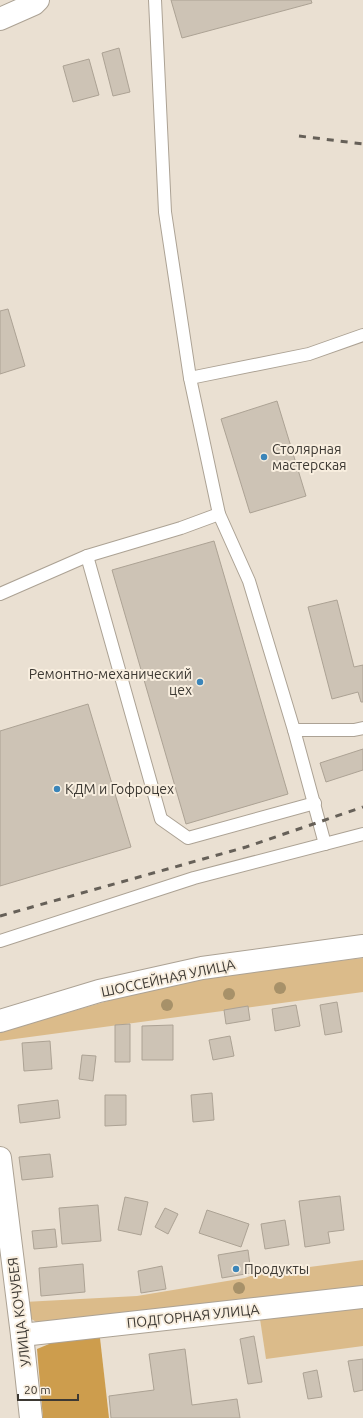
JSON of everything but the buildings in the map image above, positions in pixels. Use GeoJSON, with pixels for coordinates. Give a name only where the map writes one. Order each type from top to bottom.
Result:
{"type":"FeatureCollection","features":[{"type":"Feature","properties":{"kind":"street"},"geometry":{"type":"LineString","coordinates":[[0,19],[34,4],[38,0]]}},
{"type":"Feature","properties":{"kind":"street","name":"ШОССЕЙНАЯ УЛИЦА"},"geometry":{"type":"LineString","coordinates":[[0,1021],[99,991],[202,968],[363,946]]}},
{"type":"Feature","properties":{"kind":"street","name":"УЛИЦА КОЧУБЕЯ"},"geometry":{"type":"LineString","coordinates":[[0,1158],[31,1418]]}},
{"type":"Feature","properties":{"kind":"street","name":"ПОДГОРНАЯ УЛИЦА"},"geometry":{"type":"LineString","coordinates":[[22,1335],[363,1297]]}},
{"type":"Feature","properties":{"kind":"lane"},"geometry":{"type":"LineString","coordinates":[[155,0],[164,212],[190,378],[219,514],[249,582],[294,730],[325,844]]}},
{"type":"Feature","properties":{"kind":"lane"},"geometry":{"type":"LineString","coordinates":[[190,378],[310,354],[363,335]]}},
{"type":"Feature","properties":{"kind":"lane"},"geometry":{"type":"LineString","coordinates":[[0,594],[86,556],[181,528],[219,514]]}},
{"type":"Feature","properties":{"kind":"lane"},"geometry":{"type":"LineString","coordinates":[[86,556],[162,819],[188,838],[315,803]]}},
{"type":"Feature","properties":{"kind":"lane"},"geometry":{"type":"LineString","coordinates":[[294,730],[354,730],[363,728]]}},
{"type":"Feature","properties":{"kind":"lane"},"geometry":{"type":"LineString","coordinates":[[0,941],[194,878],[363,834]]}},
{"type":"Feature","properties":{"kind":"shaded area"},"geometry":{"type":"Polygon","coordinates":[[[363,958],[363,992],[0,1041],[0,1032],[132,994],[231,973],[363,958]]]}},
{"type":"Feature","properties":{"kind":"shaded area"},"geometry":{"type":"Polygon","coordinates":[[[363,1260],[363,1286],[39,1324],[30,1318],[24,1302],[137,1296],[245,1278],[256,1274],[363,1260]]]}},
{"type":"Feature","properties":{"kind":"shaded area"},"geometry":{"type":"Polygon","coordinates":[[[363,1307],[363,1346],[266,1359],[260,1319],[363,1307]]]}},
{"type":"Feature","properties":{"kind":"shaded area"},"geometry":{"type":"Polygon","coordinates":[[[100,1338],[109,1418],[43,1418],[37,1349],[61,1339],[100,1338]]]}},
{"type":"Feature","properties":{"kind":"railway"},"geometry":{"type":"LineString","coordinates":[[299,136],[363,144]]}},
{"type":"Feature","properties":{"kind":"railway"},"geometry":{"type":"LineString","coordinates":[[0,916],[246,847],[363,807]]}},
{"type":"Feature","properties":{"kind":"place","name":"Столярная мастерская"},"geometry":{"type":"Point","coordinates":[264,457]}},
{"type":"Feature","properties":{"kind":"place","name":"Ремонтно-механический цех"},"geometry":{"type":"Point","coordinates":[200,682]}},
{"type":"Feature","properties":{"kind":"place","name":"КДМ и Гофроцех"},"geometry":{"type":"Point","coordinates":[57,789]}},
{"type":"Feature","properties":{"kind":"place","name":"Продукты"},"geometry":{"type":"Point","coordinates":[236,1269]}}]}
